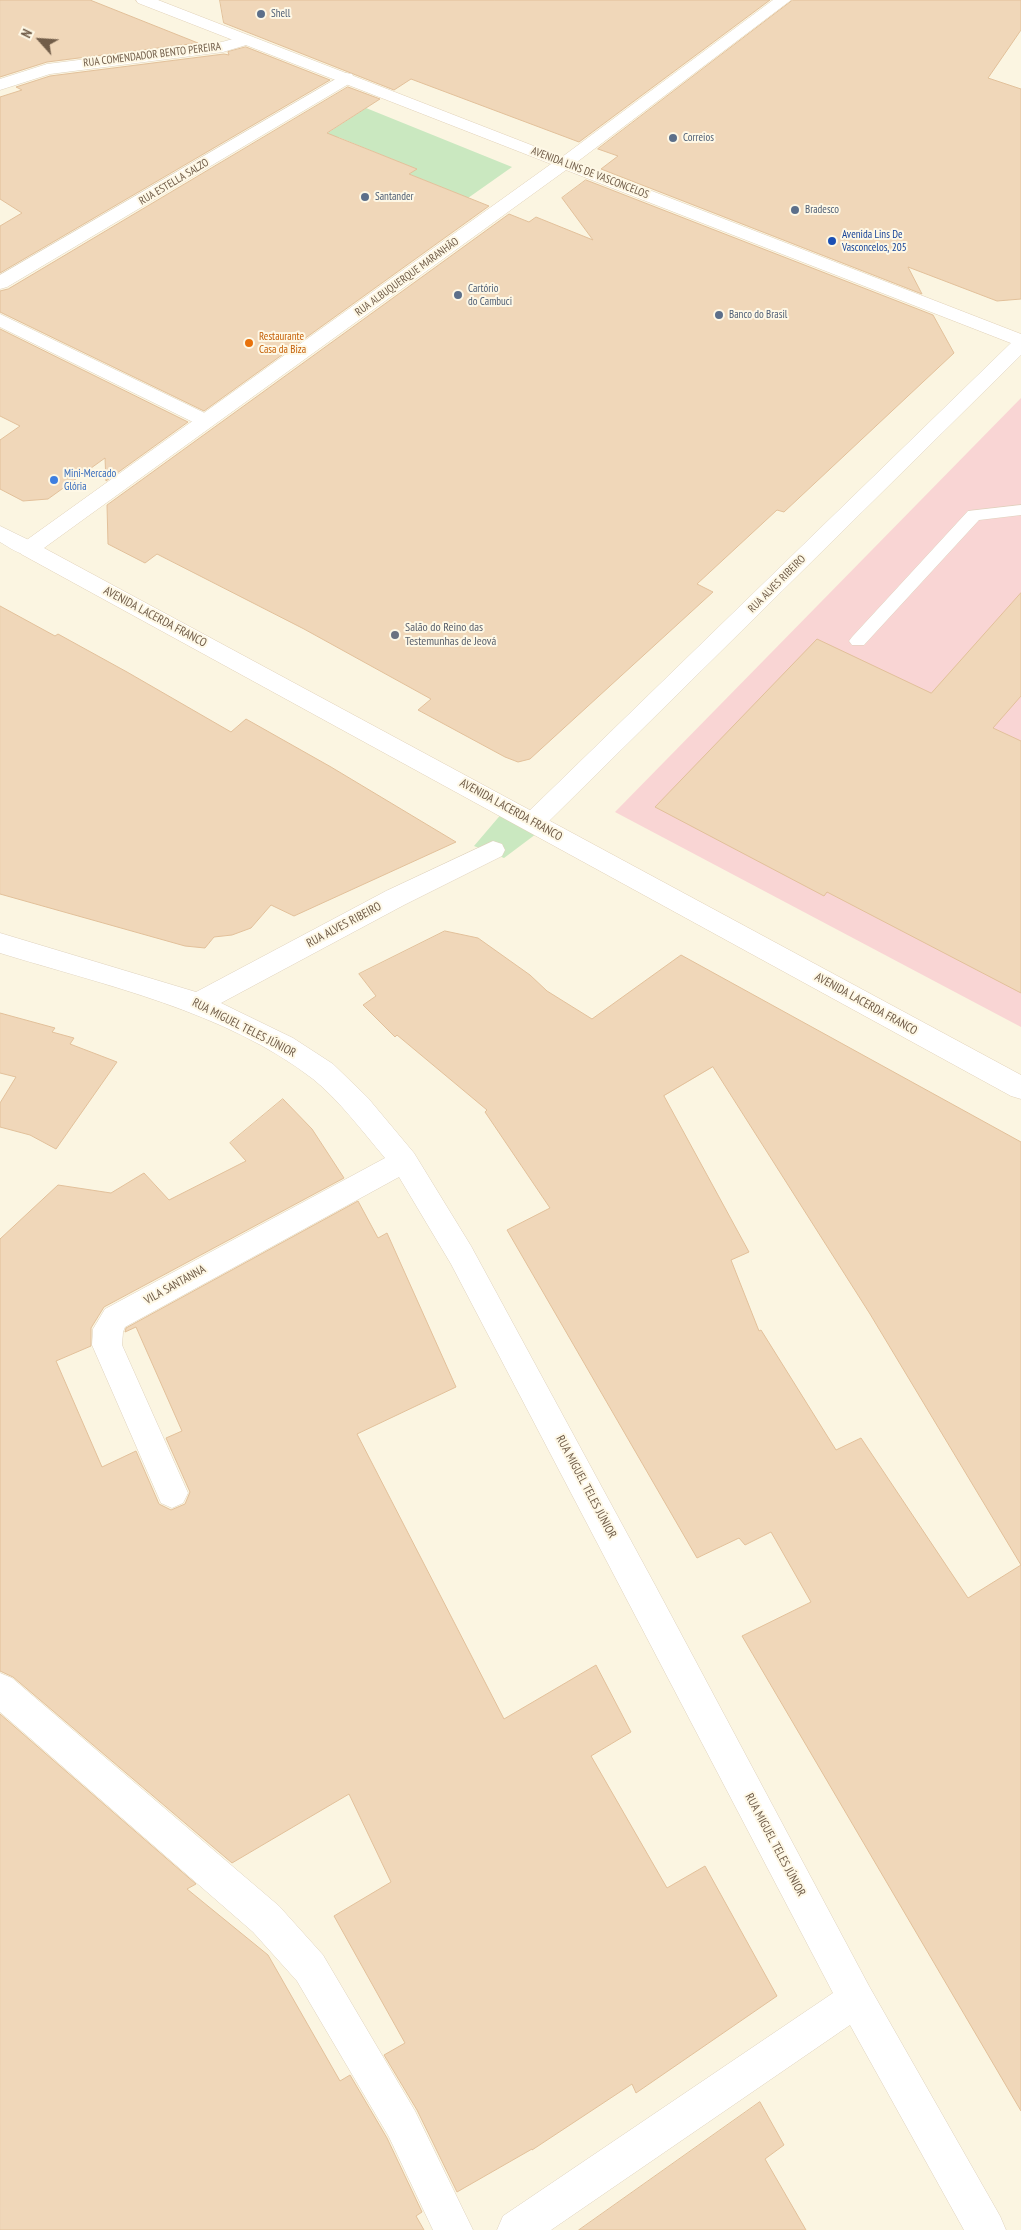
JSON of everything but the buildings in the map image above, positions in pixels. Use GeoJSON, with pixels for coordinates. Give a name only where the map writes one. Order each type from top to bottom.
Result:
{"type":"FeatureCollection","features":[{"type":"Feature","properties":{"kind":"street","name":"RUA ALBUQUERQUE MARANHÃO"},"geometry":{"type":"LineString","coordinates":[[29,549],[564,163],[783,0]]}},
{"type":"Feature","properties":{"kind":"street","name":"AVENIDA LINS DE VASCONCELOS"},"geometry":{"type":"LineString","coordinates":[[153,2],[1021,343]]}},
{"type":"Feature","properties":{"kind":"street","name":"RUA COMENDADOR BENTO PEREIRA"},"geometry":{"type":"LineString","coordinates":[[0,85],[47,69],[223,47],[247,40]]}},
{"type":"Feature","properties":{"kind":"street","name":"RUA ESTELLA SALZO"},"geometry":{"type":"LineString","coordinates":[[0,283],[346,78]]}},
{"type":"Feature","properties":{"kind":"street"},"geometry":{"type":"LineString","coordinates":[[0,320],[206,421]]}},
{"type":"Feature","properties":{"kind":"street","name":"RUA ALVES RIBEIRO"},"geometry":{"type":"LineString","coordinates":[[532,822],[1021,343]]}},
{"type":"Feature","properties":{"kind":"street","name":"AVENIDA LACERDA FRANCO"},"geometry":{"type":"LineString","coordinates":[[0,533],[1021,1088]]}},
{"type":"Feature","properties":{"kind":"street","name":"RUA ALVES RIBEIRO"},"geometry":{"type":"LineString","coordinates":[[198,1003],[395,898],[493,850]]}},
{"type":"Feature","properties":{"kind":"street","name":"RUA MIGUEL TELES JÚNIOR"},"geometry":{"type":"LineString","coordinates":[[0,943],[198,1003],[284,1046],[323,1072],[358,1106],[404,1161],[461,1255],[639,1587],[856,1999],[986,2230]]}},
{"type":"Feature","properties":{"kind":"street","name":"VILA SANTANNA"},"geometry":{"type":"LineString","coordinates":[[172,1493],[107,1344],[108,1329],[114,1318],[404,1161]]}},
{"type":"Feature","properties":{"kind":"street"},"geometry":{"type":"LineString","coordinates":[[0,1690],[266,1919],[310,1968],[402,2124],[454,2230]]}},
{"type":"Feature","properties":{"kind":"street"},"geometry":{"type":"LineString","coordinates":[[517,2230],[856,1999]]}},
{"type":"Feature","properties":{"kind":"lane"},"geometry":{"type":"LineString","coordinates":[[858,641],[974,515],[1021,510]]}},
{"type":"Feature","properties":{"kind":"shaded area"},"geometry":{"type":"Polygon","coordinates":[[[1021,398],[1021,1027],[615,812],[1021,398]]]}},
{"type":"Feature","properties":{"kind":"green space"},"geometry":{"type":"Polygon","coordinates":[[[366,108],[512,167],[468,198],[409,174],[416,169],[338,137],[330,142],[320,138],[366,108]]]}},
{"type":"Feature","properties":{"kind":"green space"},"geometry":{"type":"Polygon","coordinates":[[[503,812],[536,834],[504,858],[474,846],[503,812]]]}},
{"type":"Feature","properties":{"kind":"place","name":"Shell"},"geometry":{"type":"Point","coordinates":[261,14]}},
{"type":"Feature","properties":{"kind":"place","name":"Correios"},"geometry":{"type":"Point","coordinates":[673,138]}},
{"type":"Feature","properties":{"kind":"place","name":"Santander"},"geometry":{"type":"Point","coordinates":[365,197]}},
{"type":"Feature","properties":{"kind":"place","name":"Bradesco"},"geometry":{"type":"Point","coordinates":[795,210]}},
{"type":"Feature","properties":{"kind":"place","name":"Avenida Lins De Vasconcelos, 205"},"geometry":{"type":"Point","coordinates":[832,241]}},
{"type":"Feature","properties":{"kind":"place","name":"Cartório do Cambuci"},"geometry":{"type":"Point","coordinates":[458,295]}},
{"type":"Feature","properties":{"kind":"place","name":"Banco do Brasil"},"geometry":{"type":"Point","coordinates":[719,315]}},
{"type":"Feature","properties":{"kind":"place","name":"Restaurante Casa da Biza"},"geometry":{"type":"Point","coordinates":[249,343]}},
{"type":"Feature","properties":{"kind":"place","name":"Mini-Mercado Glória"},"geometry":{"type":"Point","coordinates":[54,480]}},
{"type":"Feature","properties":{"kind":"place","name":"Salão do Reino das Testemunhas de Jeová"},"geometry":{"type":"Point","coordinates":[395,635]}}]}
